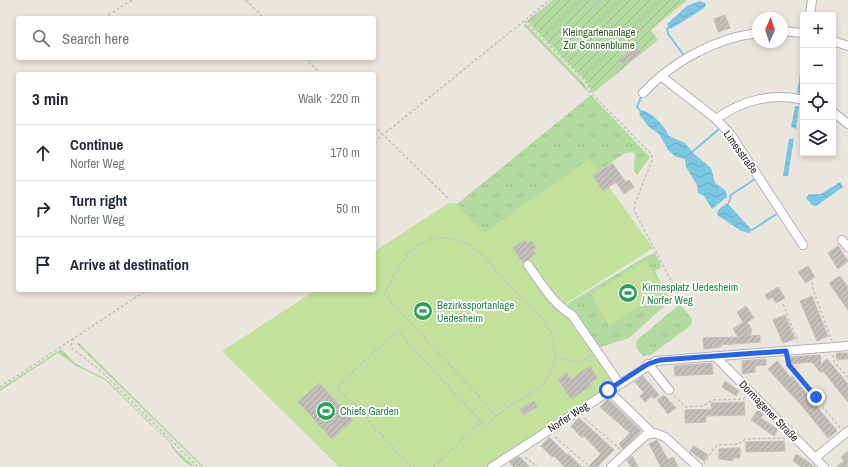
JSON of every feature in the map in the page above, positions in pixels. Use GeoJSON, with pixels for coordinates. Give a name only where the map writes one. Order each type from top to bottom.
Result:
{"type":"FeatureCollection","features":[{"type":"Feature","properties":{"kind":"street"},"geometry":{"type":"LineString","coordinates":[[810,12],[812,0]]}},
{"type":"Feature","properties":{"kind":"street"},"geometry":{"type":"LineString","coordinates":[[788,32],[800,33]]}},
{"type":"Feature","properties":{"kind":"street"},"geometry":{"type":"LineString","coordinates":[[643,94],[661,76],[709,47],[738,36],[752,34]]}},
{"type":"Feature","properties":{"kind":"street"},"geometry":{"type":"LineString","coordinates":[[836,42],[848,46]]}},
{"type":"Feature","properties":{"kind":"street","name":"Limesstraße"},"geometry":{"type":"LineString","coordinates":[[661,76],[716,119],[739,145],[803,245]]}},
{"type":"Feature","properties":{"kind":"street"},"geometry":{"type":"LineString","coordinates":[[716,119],[737,106],[760,99],[779,97],[800,100]]}},
{"type":"Feature","properties":{"kind":"street"},"geometry":{"type":"LineString","coordinates":[[836,114],[848,124]]}},
{"type":"Feature","properties":{"kind":"street"},"geometry":{"type":"LineString","coordinates":[[842,240],[848,247]]}},
{"type":"Feature","properties":{"kind":"street"},"geometry":{"type":"LineString","coordinates":[[528,265],[554,301],[562,309],[572,315],[619,383]]}},
{"type":"Feature","properties":{"kind":"street","name":"Norfer Weg"},"geometry":{"type":"LineString","coordinates":[[492,467],[648,364],[660,360],[848,346]]}},
{"type":"Feature","properties":{"kind":"street","name":"Dormagener Straße"},"geometry":{"type":"LineString","coordinates":[[715,356],[824,467]]}},
{"type":"Feature","properties":{"kind":"street"},"geometry":{"type":"LineString","coordinates":[[648,364],[669,390]]}},
{"type":"Feature","properties":{"kind":"street"},"geometry":{"type":"LineString","coordinates":[[608,390],[652,433],[663,435],[698,467]]}},
{"type":"Feature","properties":{"kind":"street"},"geometry":{"type":"LineString","coordinates":[[611,467],[625,452],[652,433]]}},
{"type":"Feature","properties":{"kind":"street"},"geometry":{"type":"LineString","coordinates":[[814,458],[846,433]]}},
{"type":"Feature","properties":{"kind":"path"},"geometry":{"type":"LineString","coordinates":[[107,16],[132,0]]}},
{"type":"Feature","properties":{"kind":"path"},"geometry":{"type":"LineString","coordinates":[[246,0],[262,16]]}},
{"type":"Feature","properties":{"kind":"path"},"geometry":{"type":"LineString","coordinates":[[376,141],[384,136],[550,0]]}},
{"type":"Feature","properties":{"kind":"path"},"geometry":{"type":"LineString","coordinates":[[547,44],[601,0]]}},
{"type":"Feature","properties":{"kind":"path"},"geometry":{"type":"LineString","coordinates":[[525,21],[585,81],[593,95],[652,157],[635,202],[634,210],[680,298]]}},
{"type":"Feature","properties":{"kind":"path"},"geometry":{"type":"LineString","coordinates":[[307,60],[319,72]]}},
{"type":"Feature","properties":{"kind":"path"},"geometry":{"type":"LineString","coordinates":[[376,128],[449,199]]}},
{"type":"Feature","properties":{"kind":"path"},"geometry":{"type":"LineString","coordinates":[[411,467],[337,387],[396,331],[486,426],[507,407],[536,392],[546,382],[552,372],[556,358],[551,332],[544,321],[471,245],[456,239],[438,238],[417,245],[408,254],[384,294],[497,416]]}},
{"type":"Feature","properties":{"kind":"path"},"geometry":{"type":"LineString","coordinates":[[812,282],[813,290],[832,337],[834,362],[848,377]]}},
{"type":"Feature","properties":{"kind":"path"},"geometry":{"type":"LineString","coordinates":[[0,386],[144,292]]}},
{"type":"Feature","properties":{"kind":"path"},"geometry":{"type":"LineString","coordinates":[[783,304],[798,339],[799,350]]}},
{"type":"Feature","properties":{"kind":"path"},"geometry":{"type":"LineString","coordinates":[[73,338],[71,343],[73,349],[88,363],[101,371],[198,467]]}},
{"type":"Feature","properties":{"kind":"path"},"geometry":{"type":"LineString","coordinates":[[556,358],[580,362],[597,351]]}},
{"type":"Feature","properties":{"kind":"path"},"geometry":{"type":"LineString","coordinates":[[786,351],[789,365],[846,433]]}},
{"type":"Feature","properties":{"kind":"path"},"geometry":{"type":"LineString","coordinates":[[669,390],[682,405],[686,407],[702,406],[713,400],[743,399],[750,392]]}},
{"type":"Feature","properties":{"kind":"path"},"geometry":{"type":"LineString","coordinates":[[355,417],[362,415]]}},
{"type":"Feature","properties":{"kind":"path"},"geometry":{"type":"LineString","coordinates":[[584,418],[625,452]]}},
{"type":"Feature","properties":{"kind":"path"},"geometry":{"type":"LineString","coordinates":[[433,467],[481,422]]}},
{"type":"Feature","properties":{"kind":"path"},"geometry":{"type":"LineString","coordinates":[[701,467],[714,448],[718,445],[738,444],[746,439],[785,438],[790,432]]}},
{"type":"Feature","properties":{"kind":"path"},"geometry":{"type":"LineString","coordinates":[[555,437],[590,467]]}},
{"type":"Feature","properties":{"kind":"path"},"geometry":{"type":"LineString","coordinates":[[525,457],[537,467]]}},
{"type":"Feature","properties":{"kind":"green space","name":"Kleingartenanlage Zur Sonnenblume"},"geometry":{"type":"Polygon","coordinates":[[[553,0],[687,0],[651,30],[658,40],[593,93],[586,81],[527,21],[553,0]]]}},
{"type":"Feature","properties":{"kind":"green space"},"geometry":{"type":"Polygon","coordinates":[[[526,24],[584,83],[590,94],[523,25],[526,24]]]}},
{"type":"Feature","properties":{"kind":"green space"},"geometry":{"type":"Polygon","coordinates":[[[591,95],[650,157],[637,175],[634,171],[635,154],[632,152],[625,153],[511,232],[376,252],[449,203],[457,204],[591,95]]]}},
{"type":"Feature","properties":{"kind":"green space","name":"Bezirkssportanlage Uedesheim"},"geometry":{"type":"Polygon","coordinates":[[[589,159],[653,248],[559,308],[580,331],[615,383],[488,467],[339,467],[222,351],[313,292],[376,292],[376,251],[449,203],[457,204],[483,234],[589,159]]]}},
{"type":"Feature","properties":{"kind":"green space"},"geometry":{"type":"Polygon","coordinates":[[[655,253],[662,267],[655,271],[670,301],[629,338],[597,348],[567,304],[645,257],[655,253]]]}},
{"type":"Feature","properties":{"kind":"green space","name":"Kirmesplatz Uedesheim / Norfer Weg"},"geometry":{"type":"Polygon","coordinates":[[[646,261],[664,292],[609,325],[591,294],[646,261]]]}},
{"type":"Feature","properties":{"kind":"green space"},"geometry":{"type":"Polygon","coordinates":[[[680,304],[692,319],[691,325],[651,355],[643,356],[637,349],[637,340],[680,304]]]}},
{"type":"Feature","properties":{"kind":"green space"},"geometry":{"type":"Polygon","coordinates":[[[78,342],[204,467],[202,467],[77,344],[78,342]]]}},
{"type":"Feature","properties":{"kind":"green space"},"geometry":{"type":"Polygon","coordinates":[[[61,349],[76,364],[106,379],[171,443],[175,449],[195,467],[187,464],[180,458],[170,443],[105,380],[75,365],[58,353],[0,391],[0,389],[61,349]]]}},
{"type":"Feature","properties":{"kind":"water"},"geometry":{"type":"Polygon","coordinates":[[[699,1],[705,3],[706,5],[704,8],[671,29],[667,24],[687,6],[699,1]]]}},
{"type":"Feature","properties":{"kind":"water"},"geometry":{"type":"Polygon","coordinates":[[[800,74],[800,94],[797,93],[800,74]]]}},
{"type":"Feature","properties":{"kind":"water"},"geometry":{"type":"Polygon","coordinates":[[[795,106],[799,107],[796,129],[791,127],[795,106]]]}},
{"type":"Feature","properties":{"kind":"water"},"geometry":{"type":"Polygon","coordinates":[[[642,110],[650,114],[658,121],[665,128],[669,136],[685,143],[694,154],[711,168],[715,183],[726,191],[727,197],[712,209],[704,196],[698,193],[697,185],[686,167],[685,159],[676,157],[669,151],[659,134],[649,127],[639,114],[642,110]]]}},
{"type":"Feature","properties":{"kind":"water"},"geometry":{"type":"Polygon","coordinates":[[[794,138],[788,176],[783,176],[789,139],[794,138]]]}},
{"type":"Feature","properties":{"kind":"water"},"geometry":{"type":"Polygon","coordinates":[[[840,182],[843,187],[816,206],[812,205],[806,198],[809,194],[821,194],[840,182]]]}},
{"type":"Feature","properties":{"kind":"water"},"geometry":{"type":"Polygon","coordinates":[[[727,203],[752,230],[750,233],[741,231],[717,215],[718,210],[727,203]]]}},
{"type":"Feature","properties":{"kind":"building"},"geometry":{"type":"Polygon","coordinates":[[[725,15],[730,28],[718,32],[714,19],[725,15]]]}},
{"type":"Feature","properties":{"kind":"building"},"geometry":{"type":"Polygon","coordinates":[[[635,46],[641,52],[624,65],[619,60],[635,46]]]}},
{"type":"Feature","properties":{"kind":"building"},"geometry":{"type":"Polygon","coordinates":[[[612,163],[626,182],[629,180],[634,187],[624,194],[616,182],[603,191],[593,176],[612,163]]]}},
{"type":"Feature","properties":{"kind":"building"},"geometry":{"type":"Polygon","coordinates":[[[525,240],[528,244],[532,241],[536,248],[533,250],[536,254],[523,263],[513,248],[525,240]]]}},
{"type":"Feature","properties":{"kind":"building"},"geometry":{"type":"Polygon","coordinates":[[[838,246],[848,261],[838,269],[828,253],[838,246]]]}},
{"type":"Feature","properties":{"kind":"building"},"geometry":{"type":"Polygon","coordinates":[[[808,266],[815,277],[806,283],[798,272],[808,266]]]}},
{"type":"Feature","properties":{"kind":"building"},"geometry":{"type":"Polygon","coordinates":[[[840,276],[848,287],[848,310],[829,283],[840,276]]]}},
{"type":"Feature","properties":{"kind":"building"},"geometry":{"type":"Polygon","coordinates":[[[778,287],[785,298],[776,303],[772,297],[768,300],[765,295],[778,287]]]}},
{"type":"Feature","properties":{"kind":"building"},"geometry":{"type":"Polygon","coordinates":[[[812,296],[828,336],[817,341],[800,301],[812,296]]]}},
{"type":"Feature","properties":{"kind":"building"},"geometry":{"type":"Polygon","coordinates":[[[746,306],[754,318],[747,322],[752,330],[750,336],[760,335],[760,342],[721,345],[721,347],[704,349],[703,338],[738,337],[733,329],[743,322],[737,312],[746,306]]]}},
{"type":"Feature","properties":{"kind":"building"},"geometry":{"type":"Polygon","coordinates":[[[785,315],[795,339],[783,343],[773,320],[785,315]]]}},
{"type":"Feature","properties":{"kind":"building"},"geometry":{"type":"Polygon","coordinates":[[[836,353],[848,353],[848,359],[837,360],[836,353]]]}},
{"type":"Feature","properties":{"kind":"building"},"geometry":{"type":"Polygon","coordinates":[[[820,355],[821,364],[827,359],[848,384],[848,402],[822,370],[821,373],[812,362],[791,364],[790,357],[820,355]]]}},
{"type":"Feature","properties":{"kind":"building"},"geometry":{"type":"Polygon","coordinates":[[[766,359],[766,365],[755,366],[755,372],[742,374],[742,361],[766,359]]]}},
{"type":"Feature","properties":{"kind":"building"},"geometry":{"type":"Polygon","coordinates":[[[777,361],[792,379],[792,376],[837,431],[828,438],[802,406],[768,369],[777,361]]]}},
{"type":"Feature","properties":{"kind":"building"},"geometry":{"type":"Polygon","coordinates":[[[712,363],[713,374],[675,376],[674,366],[712,363]]]}},
{"type":"Feature","properties":{"kind":"building"},"geometry":{"type":"Polygon","coordinates":[[[590,366],[597,378],[589,383],[591,386],[571,399],[558,379],[567,373],[571,379],[590,366]]]}},
{"type":"Feature","properties":{"kind":"building"},"geometry":{"type":"Polygon","coordinates":[[[643,376],[659,395],[654,399],[652,396],[645,402],[640,396],[644,393],[635,382],[643,376]]]}},
{"type":"Feature","properties":{"kind":"building"},"geometry":{"type":"Polygon","coordinates":[[[725,381],[739,391],[736,396],[722,387],[725,381]]]}},
{"type":"Feature","properties":{"kind":"building","name":"Chiefs Garden"},"geometry":{"type":"Polygon","coordinates":[[[319,383],[353,420],[332,439],[298,402],[319,383]]]}},
{"type":"Feature","properties":{"kind":"building"},"geometry":{"type":"Polygon","coordinates":[[[664,395],[676,408],[668,414],[657,400],[664,395]]]}},
{"type":"Feature","properties":{"kind":"building"},"geometry":{"type":"Polygon","coordinates":[[[608,399],[641,431],[623,449],[619,444],[630,433],[600,407],[608,399]]]}},
{"type":"Feature","properties":{"kind":"building"},"geometry":{"type":"Polygon","coordinates":[[[534,401],[537,407],[523,415],[520,409],[534,401]]]}},
{"type":"Feature","properties":{"kind":"building"},"geometry":{"type":"Polygon","coordinates":[[[744,402],[745,415],[706,416],[706,422],[685,423],[685,410],[712,409],[711,403],[744,402]]]}},
{"type":"Feature","properties":{"kind":"building"},"geometry":{"type":"Polygon","coordinates":[[[758,410],[764,414],[761,418],[778,430],[774,436],[751,420],[758,410]]]}},
{"type":"Feature","properties":{"kind":"building"},"geometry":{"type":"Polygon","coordinates":[[[579,418],[614,450],[597,467],[588,467],[601,454],[584,436],[582,438],[571,426],[579,418]]]}},
{"type":"Feature","properties":{"kind":"building"},"geometry":{"type":"Polygon","coordinates":[[[549,437],[567,455],[568,454],[582,467],[565,467],[554,456],[552,457],[541,446],[549,437]]]}},
{"type":"Feature","properties":{"kind":"building"},"geometry":{"type":"Polygon","coordinates":[[[657,440],[668,460],[673,457],[678,467],[661,467],[649,444],[657,440]]]}},
{"type":"Feature","properties":{"kind":"building"},"geometry":{"type":"Polygon","coordinates":[[[784,441],[785,451],[746,452],[746,442],[784,441]]]}},
{"type":"Feature","properties":{"kind":"building"},"geometry":{"type":"Polygon","coordinates":[[[694,446],[708,455],[704,461],[690,451],[694,446]]]}},
{"type":"Feature","properties":{"kind":"building"},"geometry":{"type":"Polygon","coordinates":[[[740,448],[740,458],[733,458],[733,461],[719,459],[719,449],[740,448]]]}},
{"type":"Feature","properties":{"kind":"building"},"geometry":{"type":"Polygon","coordinates":[[[848,451],[848,467],[836,467],[844,461],[841,457],[848,451]]]}},
{"type":"Feature","properties":{"kind":"building"},"geometry":{"type":"Polygon","coordinates":[[[796,454],[815,467],[802,467],[793,461],[796,454]]]}},
{"type":"Feature","properties":{"kind":"building"},"geometry":{"type":"Polygon","coordinates":[[[632,456],[638,467],[631,467],[627,460],[632,456]]]}},
{"type":"Feature","properties":{"kind":"building"},"geometry":{"type":"Polygon","coordinates":[[[517,457],[520,457],[530,467],[514,467],[509,462],[517,457]]]}},
{"type":"Feature","properties":{"kind":"waterway"},"geometry":{"type":"LineString","coordinates":[[669,27],[667,29],[668,34],[683,54]]}},
{"type":"Feature","properties":{"kind":"waterway"},"geometry":{"type":"LineString","coordinates":[[641,112],[637,107],[642,95]]}},
{"type":"Feature","properties":{"kind":"waterway"},"geometry":{"type":"LineString","coordinates":[[692,152],[718,130]]}},
{"type":"Feature","properties":{"kind":"waterway"},"geometry":{"type":"LineString","coordinates":[[729,203],[731,195],[755,179]]}},
{"type":"Feature","properties":{"kind":"waterway"},"geometry":{"type":"LineString","coordinates":[[752,230],[778,213]]}},
{"type":"Feature","properties":{"kind":"place","name":"Kirmesplatz Uedesheim / Norfer Weg"},"geometry":{"type":"Point","coordinates":[628,293]}},
{"type":"Feature","properties":{"kind":"place","name":"Bezirkssportanlage Uedesheim"},"geometry":{"type":"Point","coordinates":[423,311]}},
{"type":"Feature","properties":{"kind":"place","name":"Chiefs Garden"},"geometry":{"type":"Point","coordinates":[326,411]}},
{"type":"Feature","properties":{"kind":"route"},"geometry":{"type":"LineString","coordinates":[[608,390],[648,364],[660,360],[786,351],[789,365],[816,397]]}}]}
